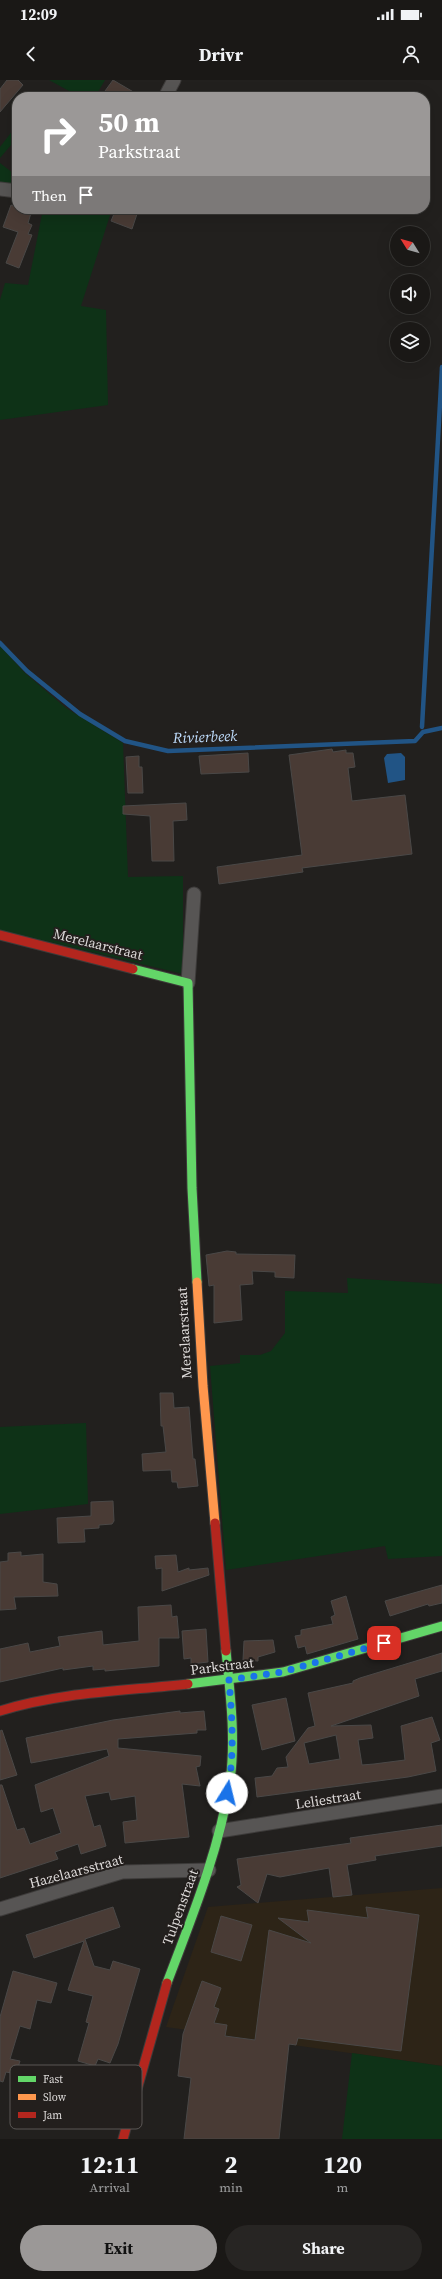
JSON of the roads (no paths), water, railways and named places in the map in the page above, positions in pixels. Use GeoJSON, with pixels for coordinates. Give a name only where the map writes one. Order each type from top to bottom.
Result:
{"type":"FeatureCollection","features":[{"type":"Feature","properties":{"kind":"street"},"geometry":{"type":"LineString","coordinates":[[168,92],[174,80]]}},
{"type":"Feature","properties":{"kind":"street"},"geometry":{"type":"LineString","coordinates":[[0,189],[12,190]]}},
{"type":"Feature","properties":{"kind":"street","name":"Merelaarstraat"},"geometry":{"type":"LineString","coordinates":[[194,894],[188,983],[192,1188],[202,1370],[229,1680]]}},
{"type":"Feature","properties":{"kind":"street","name":"Merelaarstraat"},"geometry":{"type":"LineString","coordinates":[[0,936],[188,983]]}},
{"type":"Feature","properties":{"kind":"street","name":"Parkstraat"},"geometry":{"type":"LineString","coordinates":[[0,1711],[16,1706],[82,1695],[229,1680],[282,1672],[442,1626]]}},
{"type":"Feature","properties":{"kind":"street","name":"Tulpenstraat"},"geometry":{"type":"LineString","coordinates":[[142,2070],[162,1997],[209,1870],[219,1831],[230,1780],[232,1716],[229,1680]]}},
{"type":"Feature","properties":{"kind":"street","name":"Leliestraat"},"geometry":{"type":"LineString","coordinates":[[219,1831],[442,1796]]}},
{"type":"Feature","properties":{"kind":"street","name":"Hazelaarsstraat"},"geometry":{"type":"LineString","coordinates":[[0,1909],[122,1872],[209,1870]]}},
{"type":"Feature","properties":{"kind":"street","name":"Tulpenstraat"},"geometry":{"type":"LineString","coordinates":[[123,2139],[126,2129]]}},
{"type":"Feature","properties":{"kind":"water"},"geometry":{"type":"Polygon","coordinates":[[[401,753],[405,757],[405,780],[388,783],[384,758],[387,754],[401,753]]]}},
{"type":"Feature","properties":{"kind":"waterway"},"geometry":{"type":"LineString","coordinates":[[422,727],[442,367]]}},
{"type":"Feature","properties":{"kind":"waterway","name":"Rivierbeek"},"geometry":{"type":"LineString","coordinates":[[0,643],[27,671],[80,714],[125,741],[168,751],[415,741],[423,732],[442,728]]}}]}
